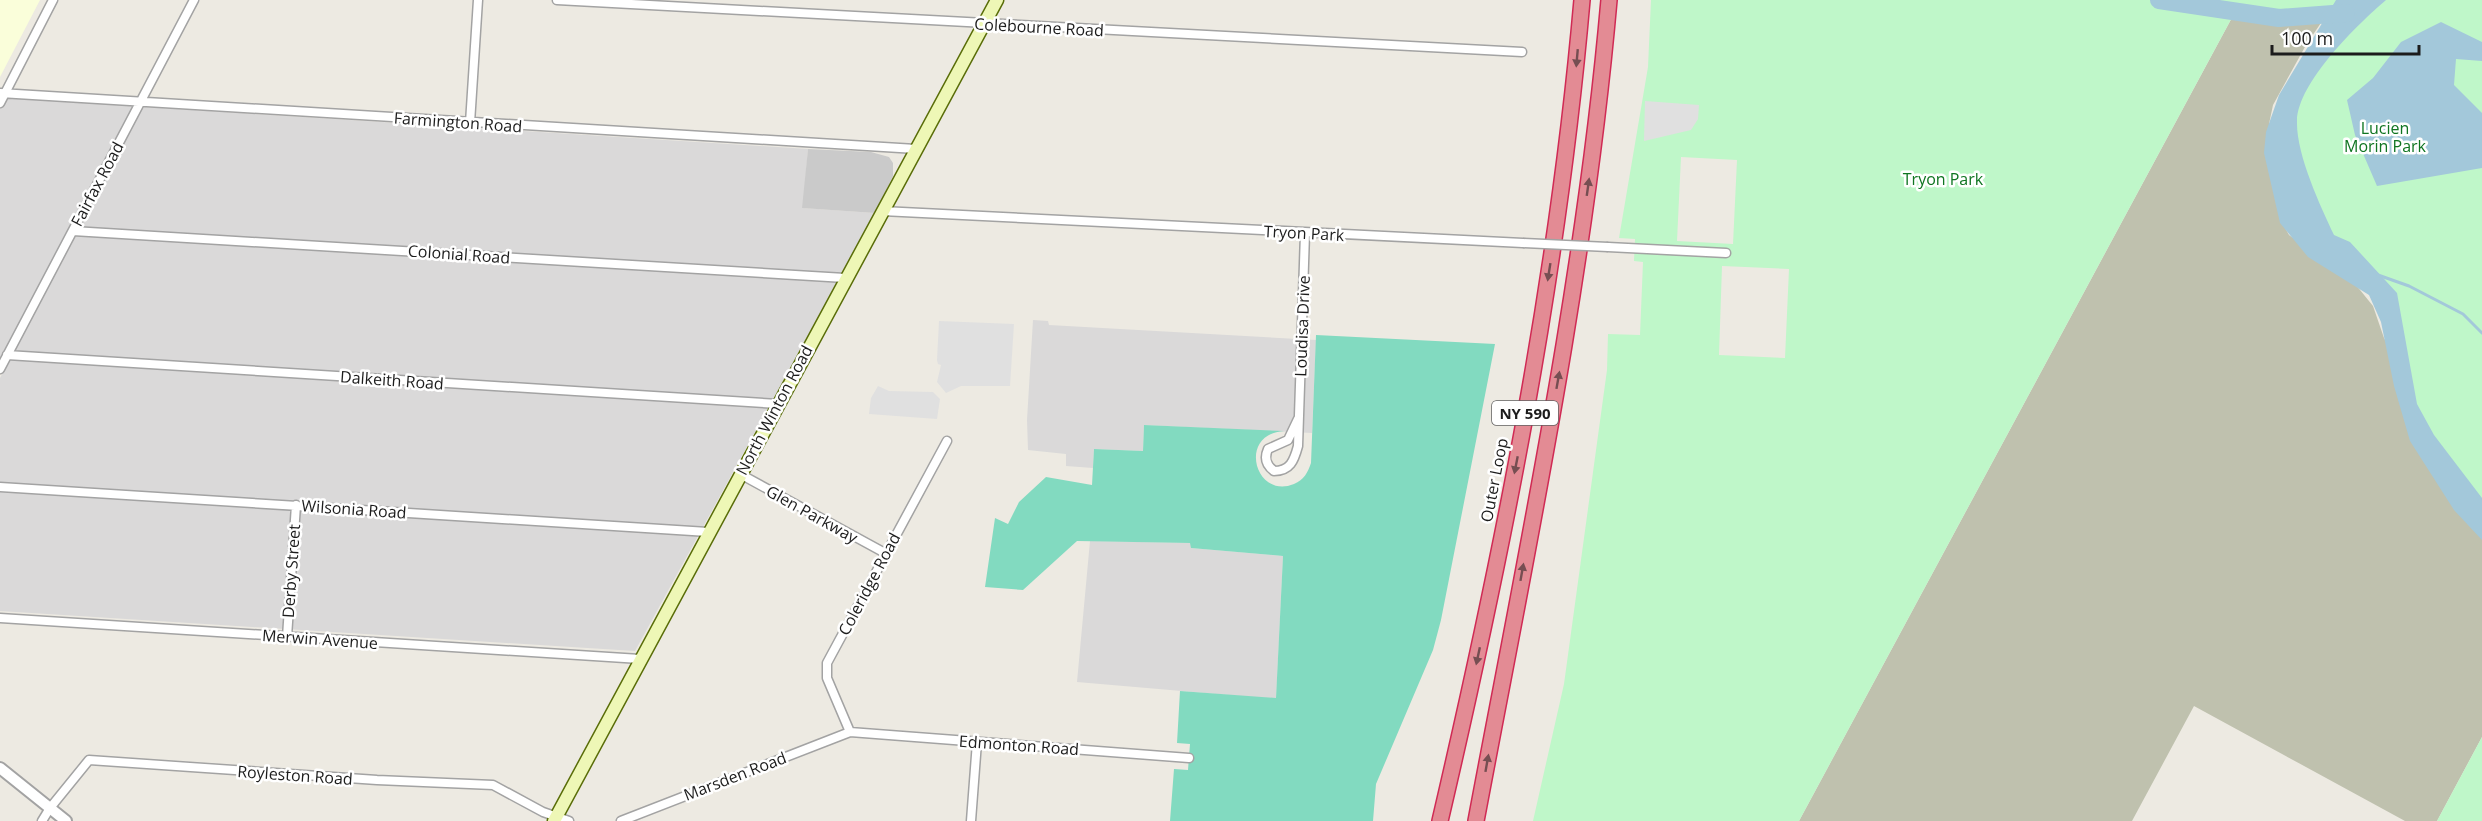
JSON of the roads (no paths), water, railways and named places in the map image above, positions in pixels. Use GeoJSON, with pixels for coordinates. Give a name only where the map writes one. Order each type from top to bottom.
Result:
{"type":"FeatureCollection","features":[{"type":"Feature","properties":{"kind":"highway","name":"Outer Loop"},"geometry":{"type":"LineString","coordinates":[[1440,821],[1490,600],[1531,382],[1569,134],[1582,0]]}},
{"type":"Feature","properties":{"kind":"highway","name":"NY 590"},"geometry":{"type":"LineString","coordinates":[[1476,821],[1572,299],[1599,103],[1609,0]]}},
{"type":"Feature","properties":{"kind":"main road","name":"North Winton Road"},"geometry":{"type":"LineString","coordinates":[[555,819],[997,0]]}},
{"type":"Feature","properties":{"kind":"street"},"geometry":{"type":"LineString","coordinates":[[0,103],[3,93],[53,0]]}},
{"type":"Feature","properties":{"kind":"street","name":"Fairfax Road"},"geometry":{"type":"LineString","coordinates":[[0,369],[194,0]]}},
{"type":"Feature","properties":{"kind":"street"},"geometry":{"type":"LineString","coordinates":[[470,123],[478,0]]}},
{"type":"Feature","properties":{"kind":"street","name":"Colebourne Road"},"geometry":{"type":"LineString","coordinates":[[557,0],[1522,52]]}},
{"type":"Feature","properties":{"kind":"street","name":"Farmington Road"},"geometry":{"type":"LineString","coordinates":[[3,93],[916,149]]}},
{"type":"Feature","properties":{"kind":"street","name":"Tryon Park"},"geometry":{"type":"LineString","coordinates":[[882,211],[1726,253]]}},
{"type":"Feature","properties":{"kind":"street","name":"Colonial Road"},"geometry":{"type":"LineString","coordinates":[[73,231],[845,278]]}},
{"type":"Feature","properties":{"kind":"street","name":"Loudisa Drive"},"geometry":{"type":"LineString","coordinates":[[1298,419],[1288,440],[1268,449],[1265,456],[1266,462],[1274,471],[1290,467],[1295,459],[1298,446],[1305,233]]}},
{"type":"Feature","properties":{"kind":"street","name":"Dalkeith Road"},"geometry":{"type":"LineString","coordinates":[[7,355],[777,404]]}},
{"type":"Feature","properties":{"kind":"street","name":"Coleridge Road"},"geometry":{"type":"LineString","coordinates":[[850,732],[827,678],[826,668],[885,553],[947,441]]}},
{"type":"Feature","properties":{"kind":"street","name":"Glen Parkway"},"geometry":{"type":"LineString","coordinates":[[740,474],[885,553]]}},
{"type":"Feature","properties":{"kind":"street","name":"Wilsonia Road"},"geometry":{"type":"LineString","coordinates":[[0,486],[708,532]]}},
{"type":"Feature","properties":{"kind":"street","name":"Derby Street"},"geometry":{"type":"LineString","coordinates":[[286,638],[296,505]]}},
{"type":"Feature","properties":{"kind":"street","name":"Merwin Avenue"},"geometry":{"type":"LineString","coordinates":[[0,618],[640,659]]}},
{"type":"Feature","properties":{"kind":"street","name":"Edmonton Road"},"geometry":{"type":"LineString","coordinates":[[850,732],[1189,758]]}},
{"type":"Feature","properties":{"kind":"street","name":"Marsden Road"},"geometry":{"type":"LineString","coordinates":[[621,821],[850,732]]}},
{"type":"Feature","properties":{"kind":"street"},"geometry":{"type":"LineString","coordinates":[[971,821],[976,742]]}},
{"type":"Feature","properties":{"kind":"street","name":"Royleston Road"},"geometry":{"type":"LineString","coordinates":[[50,808],[89,760],[377,780],[493,785],[555,819]]}},
{"type":"Feature","properties":{"kind":"street"},"geometry":{"type":"LineString","coordinates":[[0,768],[66,821]]}},
{"type":"Feature","properties":{"kind":"street"},"geometry":{"type":"LineString","coordinates":[[42,821],[50,808]]}},
{"type":"Feature","properties":{"kind":"street"},"geometry":{"type":"LineString","coordinates":[[555,819],[569,821]]}},
{"type":"Feature","properties":{"kind":"water"},"geometry":{"type":"Polygon","coordinates":[[[2336,0],[2386,0],[2345,39],[2307,89],[2297,121],[2300,149],[2334,235],[2350,242],[2397,293],[2417,404],[2434,435],[2482,498],[2482,540],[2454,510],[2410,441],[2394,386],[2381,322],[2369,295],[2308,257],[2280,223],[2264,153],[2266,132],[2279,95],[2336,0]]]}},
{"type":"Feature","properties":{"kind":"water"},"geometry":{"type":"Polygon","coordinates":[[[2441,22],[2482,42],[2482,61],[2456,59],[2454,85],[2482,113],[2482,168],[2377,186],[2355,135],[2347,100],[2373,78],[2401,42],[2441,22]]]}},
{"type":"Feature","properties":{"kind":"waterway"},"geometry":{"type":"LineString","coordinates":[[2159,0],[2279,18],[2346,13]]}},
{"type":"Feature","properties":{"kind":"waterway"},"geometry":{"type":"LineString","coordinates":[[2378,275],[2409,286],[2463,314],[2482,333]]}},
{"type":"Feature","properties":{"kind":"park label","name":"Lucien Morin Park"},"geometry":{"type":"Point","coordinates":[2385,137]}}]}
